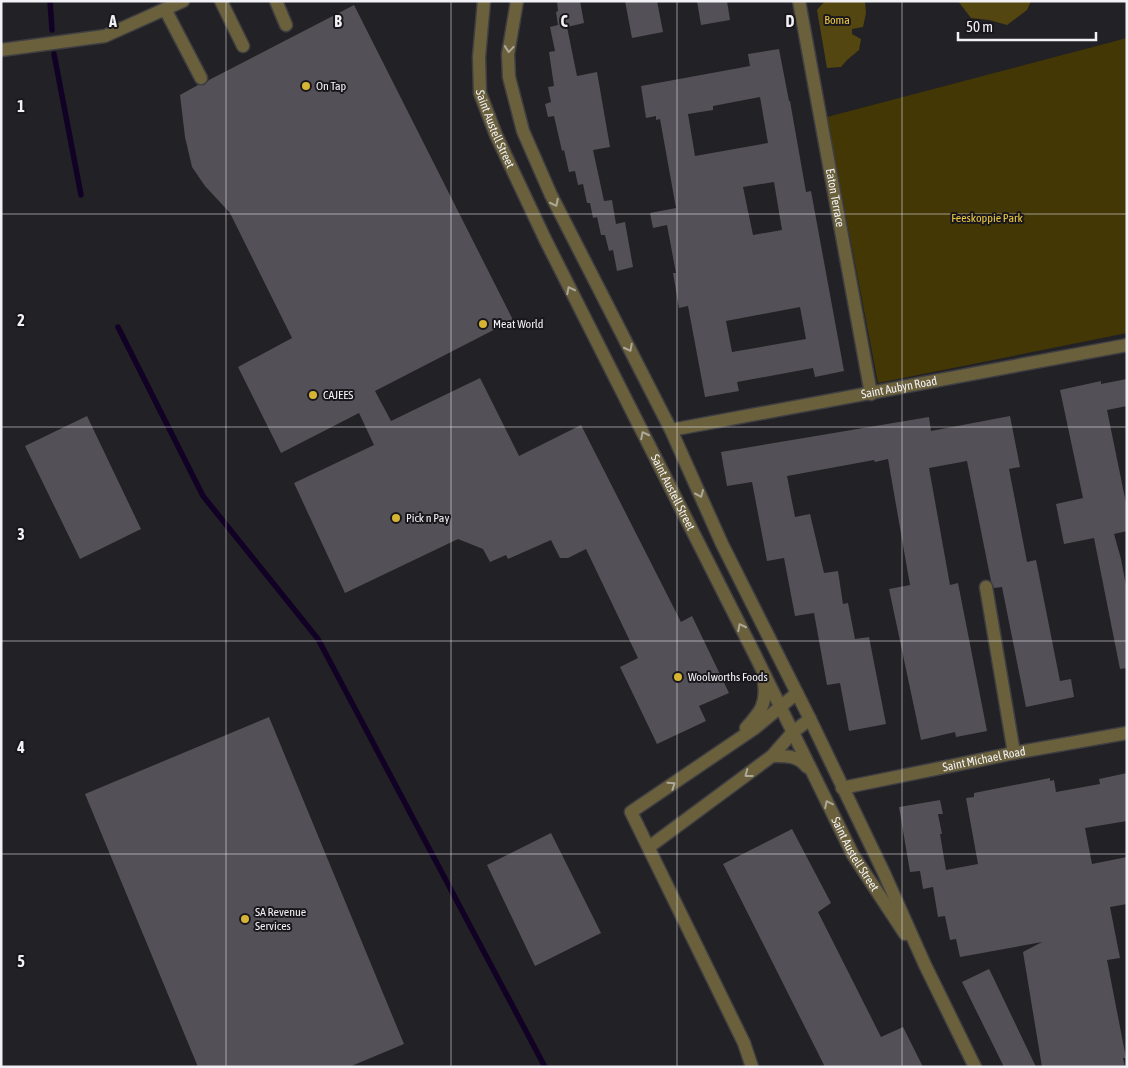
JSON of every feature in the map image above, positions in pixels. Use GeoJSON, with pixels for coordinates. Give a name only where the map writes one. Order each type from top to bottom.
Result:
{"type":"FeatureCollection","features":[{"type":"Feature","properties":{"kind":"street"},"geometry":{"type":"LineString","coordinates":[[1,50],[105,36],[183,1]]}},
{"type":"Feature","properties":{"kind":"street"},"geometry":{"type":"LineString","coordinates":[[221,1],[244,46]]}},
{"type":"Feature","properties":{"kind":"street"},"geometry":{"type":"LineString","coordinates":[[276,1],[286,25]]}},
{"type":"Feature","properties":{"kind":"street","name":"Saint Austell Street"},"geometry":{"type":"LineString","coordinates":[[484,1],[479,57],[480,93],[496,135],[545,239],[755,655],[853,855],[925,965]]}},
{"type":"Feature","properties":{"kind":"street","name":"Saint Austell Street"},"geometry":{"type":"LineString","coordinates":[[517,1],[508,54],[509,77],[523,131],[551,196],[671,430],[722,544],[810,719],[975,1067]]}},
{"type":"Feature","properties":{"kind":"street","name":"Eaton Terrace"},"geometry":{"type":"LineString","coordinates":[[799,1],[871,394]]}},
{"type":"Feature","properties":{"kind":"street"},"geometry":{"type":"LineString","coordinates":[[165,9],[201,78]]}},
{"type":"Feature","properties":{"kind":"street","name":"Saint Aubyn Road"},"geometry":{"type":"LineString","coordinates":[[671,430],[1127,345]]}},
{"type":"Feature","properties":{"kind":"street"},"geometry":{"type":"LineString","coordinates":[[986,587],[1014,753]]}},
{"type":"Feature","properties":{"kind":"street"},"geometry":{"type":"LineString","coordinates":[[729,746],[757,716],[764,704],[766,696],[764,677],[755,655]]}},
{"type":"Feature","properties":{"kind":"street"},"geometry":{"type":"LineString","coordinates":[[752,1067],[744,1043],[650,847],[631,812],[756,728],[797,693]]}},
{"type":"Feature","properties":{"kind":"street"},"geometry":{"type":"LineString","coordinates":[[650,847],[772,756],[793,732],[810,719]]}},
{"type":"Feature","properties":{"kind":"street","name":"Saint Michael Road"},"geometry":{"type":"LineString","coordinates":[[842,788],[1014,753],[1127,733]]}},
{"type":"Feature","properties":{"kind":"street"},"geometry":{"type":"LineString","coordinates":[[772,756],[793,756],[807,768],[820,786]]}},
{"type":"Feature","properties":{"kind":"green space","name":"Boma"},"geometry":{"type":"Polygon","coordinates":[[[825,1],[865,1],[866,13],[863,27],[852,29],[852,34],[861,39],[859,50],[841,67],[827,68],[817,10],[825,1]]]}},
{"type":"Feature","properties":{"kind":"green space"},"geometry":{"type":"Polygon","coordinates":[[[958,1],[1031,1],[1027,10],[1007,25],[971,18],[958,1]]]}},
{"type":"Feature","properties":{"kind":"green space","name":"Feeskoppie Park"},"geometry":{"type":"Polygon","coordinates":[[[1127,38],[1127,333],[878,383],[827,117],[1127,38]]]}},
{"type":"Feature","properties":{"kind":"building"},"geometry":{"type":"Polygon","coordinates":[[[557,1],[580,1],[584,23],[567,27],[577,76],[597,72],[610,147],[593,150],[604,201],[612,200],[616,224],[625,222],[633,267],[617,271],[613,250],[609,251],[605,235],[601,235],[597,217],[593,218],[590,203],[587,203],[583,184],[578,185],[575,171],[569,172],[554,116],[548,117],[545,104],[551,102],[548,87],[554,86],[549,52],[555,51],[550,27],[558,25],[557,1]]]}},
{"type":"Feature","properties":{"kind":"building"},"geometry":{"type":"Polygon","coordinates":[[[625,1],[657,1],[663,32],[632,38],[625,1]]]}},
{"type":"Feature","properties":{"kind":"building"},"geometry":{"type":"Polygon","coordinates":[[[697,1],[727,1],[730,20],[701,25],[697,1]]]}},
{"type":"Feature","properties":{"kind":"building"},"geometry":{"type":"Polygon","coordinates":[[[354,5],[513,320],[375,391],[391,421],[480,378],[519,456],[581,425],[681,622],[692,616],[729,693],[699,706],[706,721],[657,744],[620,667],[638,658],[586,549],[568,558],[560,558],[551,540],[508,559],[506,555],[490,562],[483,549],[458,539],[345,593],[294,483],[374,445],[359,413],[281,453],[238,367],[292,338],[230,213],[205,186],[192,167],[185,137],[180,95],[198,85],[204,85],[209,80],[354,5]]]}},
{"type":"Feature","properties":{"kind":"building"},"geometry":{"type":"Polygon","coordinates":[[[779,49],[806,192],[811,191],[844,371],[815,377],[813,368],[737,382],[739,391],[705,397],[688,306],[679,308],[673,273],[676,273],[667,225],[653,228],[650,213],[676,208],[660,119],[656,120],[656,116],[646,118],[641,86],[750,66],[748,54],[779,49]],[[760,97],[713,106],[713,110],[688,114],[695,156],[768,143],[760,97]],[[774,182],[743,187],[753,235],[782,230],[774,182]],[[800,307],[726,321],[732,352],[806,339],[800,307]]]}},
{"type":"Feature","properties":{"kind":"building"},"geometry":{"type":"Polygon","coordinates":[[[1127,379],[1127,406],[1107,410],[1127,508],[1127,531],[1114,534],[1127,591],[1127,668],[1120,669],[1094,538],[1064,544],[1056,504],[1083,498],[1060,390],[1101,381],[1101,384],[1127,379]]]}},
{"type":"Feature","properties":{"kind":"building"},"geometry":{"type":"Polygon","coordinates":[[[87,416],[141,529],[80,559],[25,446],[87,416]]]}},
{"type":"Feature","properties":{"kind":"building"},"geometry":{"type":"Polygon","coordinates":[[[1010,416],[1020,467],[1009,469],[1027,562],[1036,560],[1060,681],[1071,679],[1074,697],[1026,707],[1002,587],[994,588],[991,581],[967,461],[929,468],[950,585],[958,583],[987,731],[956,737],[955,732],[921,740],[889,589],[910,585],[888,459],[875,462],[874,460],[787,476],[795,517],[810,514],[824,573],[838,571],[843,604],[848,603],[855,639],[869,637],[886,724],[849,731],[840,683],[827,685],[814,613],[795,616],[784,558],[767,561],[752,482],[727,486],[721,452],[929,417],[931,431],[1010,416]]]}},
{"type":"Feature","properties":{"kind":"building","name":"SA Revenue Services"},"geometry":{"type":"Polygon","coordinates":[[[269,717],[404,1044],[349,1067],[198,1067],[85,794],[269,717]]]}},
{"type":"Feature","properties":{"kind":"building"},"geometry":{"type":"Polygon","coordinates":[[[1127,773],[1127,821],[1085,828],[1092,864],[1127,857],[1127,904],[1110,907],[1120,958],[1107,960],[1126,1058],[1123,1058],[1125,1067],[1042,1067],[1023,952],[1042,942],[960,957],[956,939],[950,940],[945,916],[938,917],[933,887],[923,889],[920,871],[910,872],[899,807],[940,800],[943,814],[938,814],[946,870],[978,864],[966,798],[974,797],[974,793],[1050,778],[1050,781],[1054,780],[1056,792],[1100,784],[1099,779],[1127,773]]]}},
{"type":"Feature","properties":{"kind":"building"},"geometry":{"type":"Polygon","coordinates":[[[792,829],[831,903],[818,912],[881,1037],[903,1027],[923,1067],[825,1067],[723,864],[792,829]]]}},
{"type":"Feature","properties":{"kind":"building"},"geometry":{"type":"Polygon","coordinates":[[[551,833],[601,933],[535,966],[487,865],[551,833]]]}},
{"type":"Feature","properties":{"kind":"building"},"geometry":{"type":"Polygon","coordinates":[[[989,969],[1036,1067],[1004,1067],[962,982],[989,969]]]}},
{"type":"Feature","properties":{"kind":"waterway"},"geometry":{"type":"LineString","coordinates":[[50,1],[52,30]]}},
{"type":"Feature","properties":{"kind":"waterway"},"geometry":{"type":"LineString","coordinates":[[54,54],[81,195]]}},
{"type":"Feature","properties":{"kind":"waterway"},"geometry":{"type":"LineString","coordinates":[[118,327],[203,496],[318,639],[545,1067]]}},
{"type":"Feature","properties":{"kind":"place","name":"On Tap"},"geometry":{"type":"Point","coordinates":[306,86]}},
{"type":"Feature","properties":{"kind":"place","name":"Meat World"},"geometry":{"type":"Point","coordinates":[483,324]}},
{"type":"Feature","properties":{"kind":"place","name":"CAJEES"},"geometry":{"type":"Point","coordinates":[313,395]}},
{"type":"Feature","properties":{"kind":"place","name":"Pick n Pay"},"geometry":{"type":"Point","coordinates":[396,518]}},
{"type":"Feature","properties":{"kind":"place","name":"Woolworths Foods"},"geometry":{"type":"Point","coordinates":[678,677]}},
{"type":"Feature","properties":{"kind":"place","name":"SA Revenue Services"},"geometry":{"type":"Point","coordinates":[245,919]}}]}
